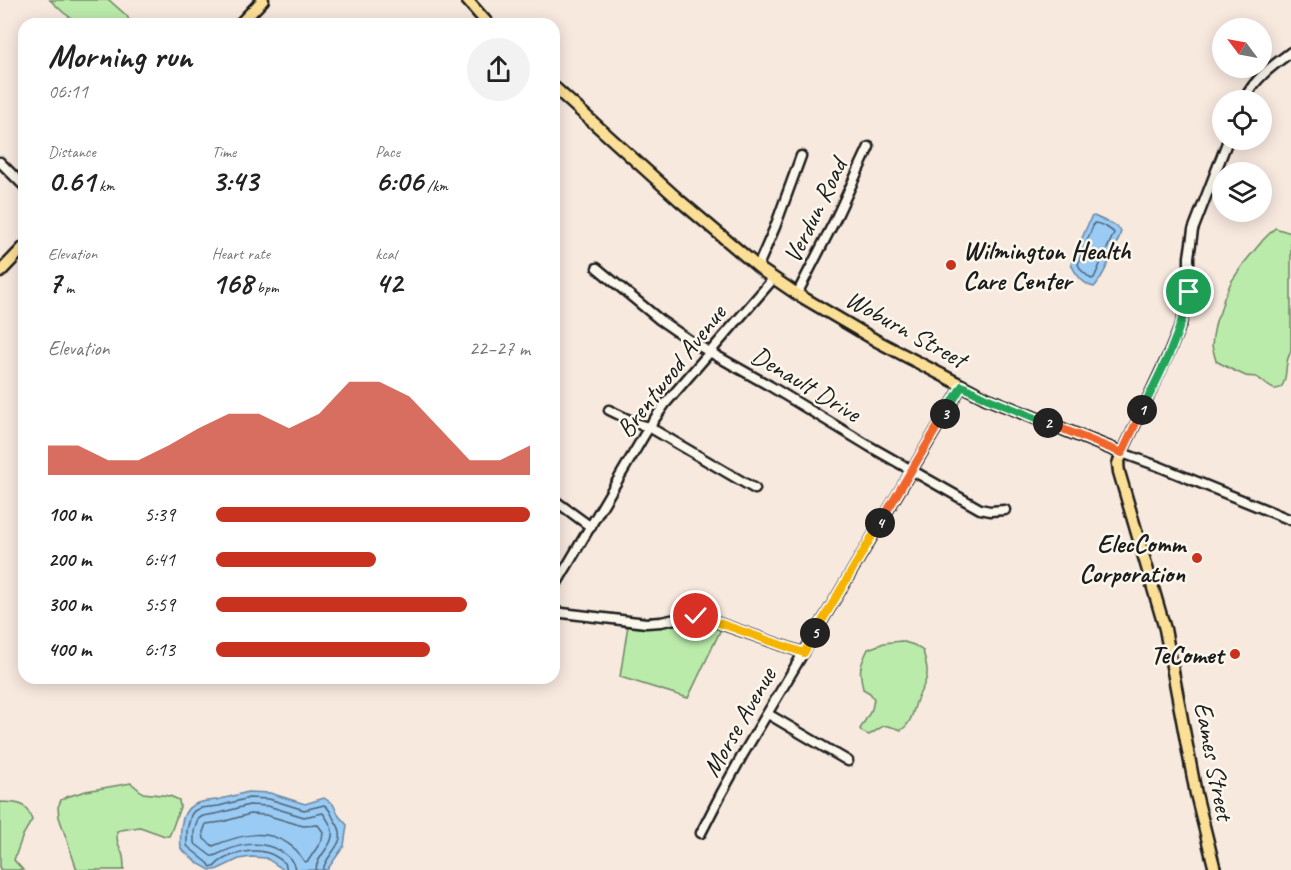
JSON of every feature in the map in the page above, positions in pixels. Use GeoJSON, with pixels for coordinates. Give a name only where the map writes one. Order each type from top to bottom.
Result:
{"type":"FeatureCollection","features":[{"type":"Feature","properties":{"kind":"main road"},"geometry":{"type":"LineString","coordinates":[[246,18],[263,0]]}},
{"type":"Feature","properties":{"kind":"main road"},"geometry":{"type":"LineString","coordinates":[[466,0],[482,18]]}},
{"type":"Feature","properties":{"kind":"main road","name":"Woburn Street"},"geometry":{"type":"LineString","coordinates":[[560,92],[679,200],[774,279],[797,294],[962,386],[1122,453]]}},
{"type":"Feature","properties":{"kind":"main road"},"geometry":{"type":"LineString","coordinates":[[0,272],[18,253]]}},
{"type":"Feature","properties":{"kind":"main road","name":"Eames Street"},"geometry":{"type":"LineString","coordinates":[[1122,453],[1118,464],[1119,472],[1144,564],[1165,629],[1196,794],[1215,870]]}},
{"type":"Feature","properties":{"kind":"street"},"geometry":{"type":"LineString","coordinates":[[1250,90],[1264,72],[1291,52]]}},
{"type":"Feature","properties":{"kind":"street","name":"Verdun Road"},"geometry":{"type":"LineString","coordinates":[[797,294],[869,147]]}},
{"type":"Feature","properties":{"kind":"street"},"geometry":{"type":"LineString","coordinates":[[1122,453],[1181,324],[1189,292],[1190,246],[1194,223],[1224,150]]}},
{"type":"Feature","properties":{"kind":"street"},"geometry":{"type":"LineString","coordinates":[[758,266],[801,156]]}},
{"type":"Feature","properties":{"kind":"street"},"geometry":{"type":"LineString","coordinates":[[0,162],[18,180]]}},
{"type":"Feature","properties":{"kind":"street","name":"Denault Drive"},"geometry":{"type":"LineString","coordinates":[[597,268],[660,320],[710,353],[982,510],[1005,510]]}},
{"type":"Feature","properties":{"kind":"street","name":"Brentwood Avenue"},"geometry":{"type":"LineString","coordinates":[[560,578],[649,427],[665,404],[774,279]]}},
{"type":"Feature","properties":{"kind":"street","name":"Morse Avenue"},"geometry":{"type":"LineString","coordinates":[[700,833],[962,386]]}},
{"type":"Feature","properties":{"kind":"street"},"geometry":{"type":"LineString","coordinates":[[609,410],[649,427],[755,489]]}},
{"type":"Feature","properties":{"kind":"street","name":"Woburn Street"},"geometry":{"type":"LineString","coordinates":[[1122,453],[1291,519]]}},
{"type":"Feature","properties":{"kind":"street"},"geometry":{"type":"LineString","coordinates":[[560,504],[591,527]]}},
{"type":"Feature","properties":{"kind":"street"},"geometry":{"type":"LineString","coordinates":[[560,613],[646,623],[700,617],[804,653]]}},
{"type":"Feature","properties":{"kind":"street"},"geometry":{"type":"LineString","coordinates":[[768,714],[848,760]]}},
{"type":"Feature","properties":{"kind":"green space"},"geometry":{"type":"Polygon","coordinates":[[[50,0],[109,0],[128,18],[71,18],[50,0]]]}},
{"type":"Feature","properties":{"kind":"green space"},"geometry":{"type":"Polygon","coordinates":[[[1275,228],[1291,233],[1291,350],[1284,382],[1278,389],[1268,386],[1256,377],[1246,376],[1216,361],[1212,346],[1216,321],[1231,282],[1244,263],[1275,228]]]}},
{"type":"Feature","properties":{"kind":"green space"},"geometry":{"type":"Polygon","coordinates":[[[686,620],[722,627],[688,698],[620,677],[628,625],[686,620]]]}},
{"type":"Feature","properties":{"kind":"green space"},"geometry":{"type":"Polygon","coordinates":[[[901,641],[923,651],[927,669],[926,681],[905,727],[901,730],[884,726],[869,735],[860,729],[872,709],[874,699],[863,689],[860,673],[863,660],[868,649],[884,643],[901,641]]]}},
{"type":"Feature","properties":{"kind":"green space"},"geometry":{"type":"Polygon","coordinates":[[[131,783],[143,793],[170,796],[179,800],[180,807],[169,836],[140,827],[117,831],[124,870],[77,870],[59,817],[58,807],[61,800],[86,791],[131,783]]]}},
{"type":"Feature","properties":{"kind":"green space"},"geometry":{"type":"Polygon","coordinates":[[[0,802],[20,804],[30,814],[32,820],[23,835],[14,860],[23,870],[0,870],[0,802]]]}},
{"type":"Feature","properties":{"kind":"water"},"geometry":{"type":"Polygon","coordinates":[[[1094,216],[1116,226],[1121,231],[1110,260],[1094,287],[1080,278],[1071,264],[1091,217],[1094,216]]]}},
{"type":"Feature","properties":{"kind":"water"},"geometry":{"type":"Polygon","coordinates":[[[248,792],[270,793],[305,804],[324,798],[333,804],[347,825],[344,846],[327,870],[284,870],[266,858],[251,857],[239,859],[216,870],[210,870],[181,849],[181,825],[188,809],[198,803],[248,792]]]}},
{"type":"Feature","properties":{"kind":"place","name":"Wilmington Health Care Center"},"geometry":{"type":"Point","coordinates":[951,265]}},
{"type":"Feature","properties":{"kind":"place","name":"ElecComm Corporation"},"geometry":{"type":"Point","coordinates":[1197,558]}},
{"type":"Feature","properties":{"kind":"place","name":"TeComet"},"geometry":{"type":"Point","coordinates":[1235,654]}},
{"type":"Feature","properties":{"kind":"route"},"geometry":{"type":"LineString","coordinates":[[696,616],[804,653],[962,386],[1024,414],[1122,453],[1170,351],[1181,324],[1189,292]]}}]}
